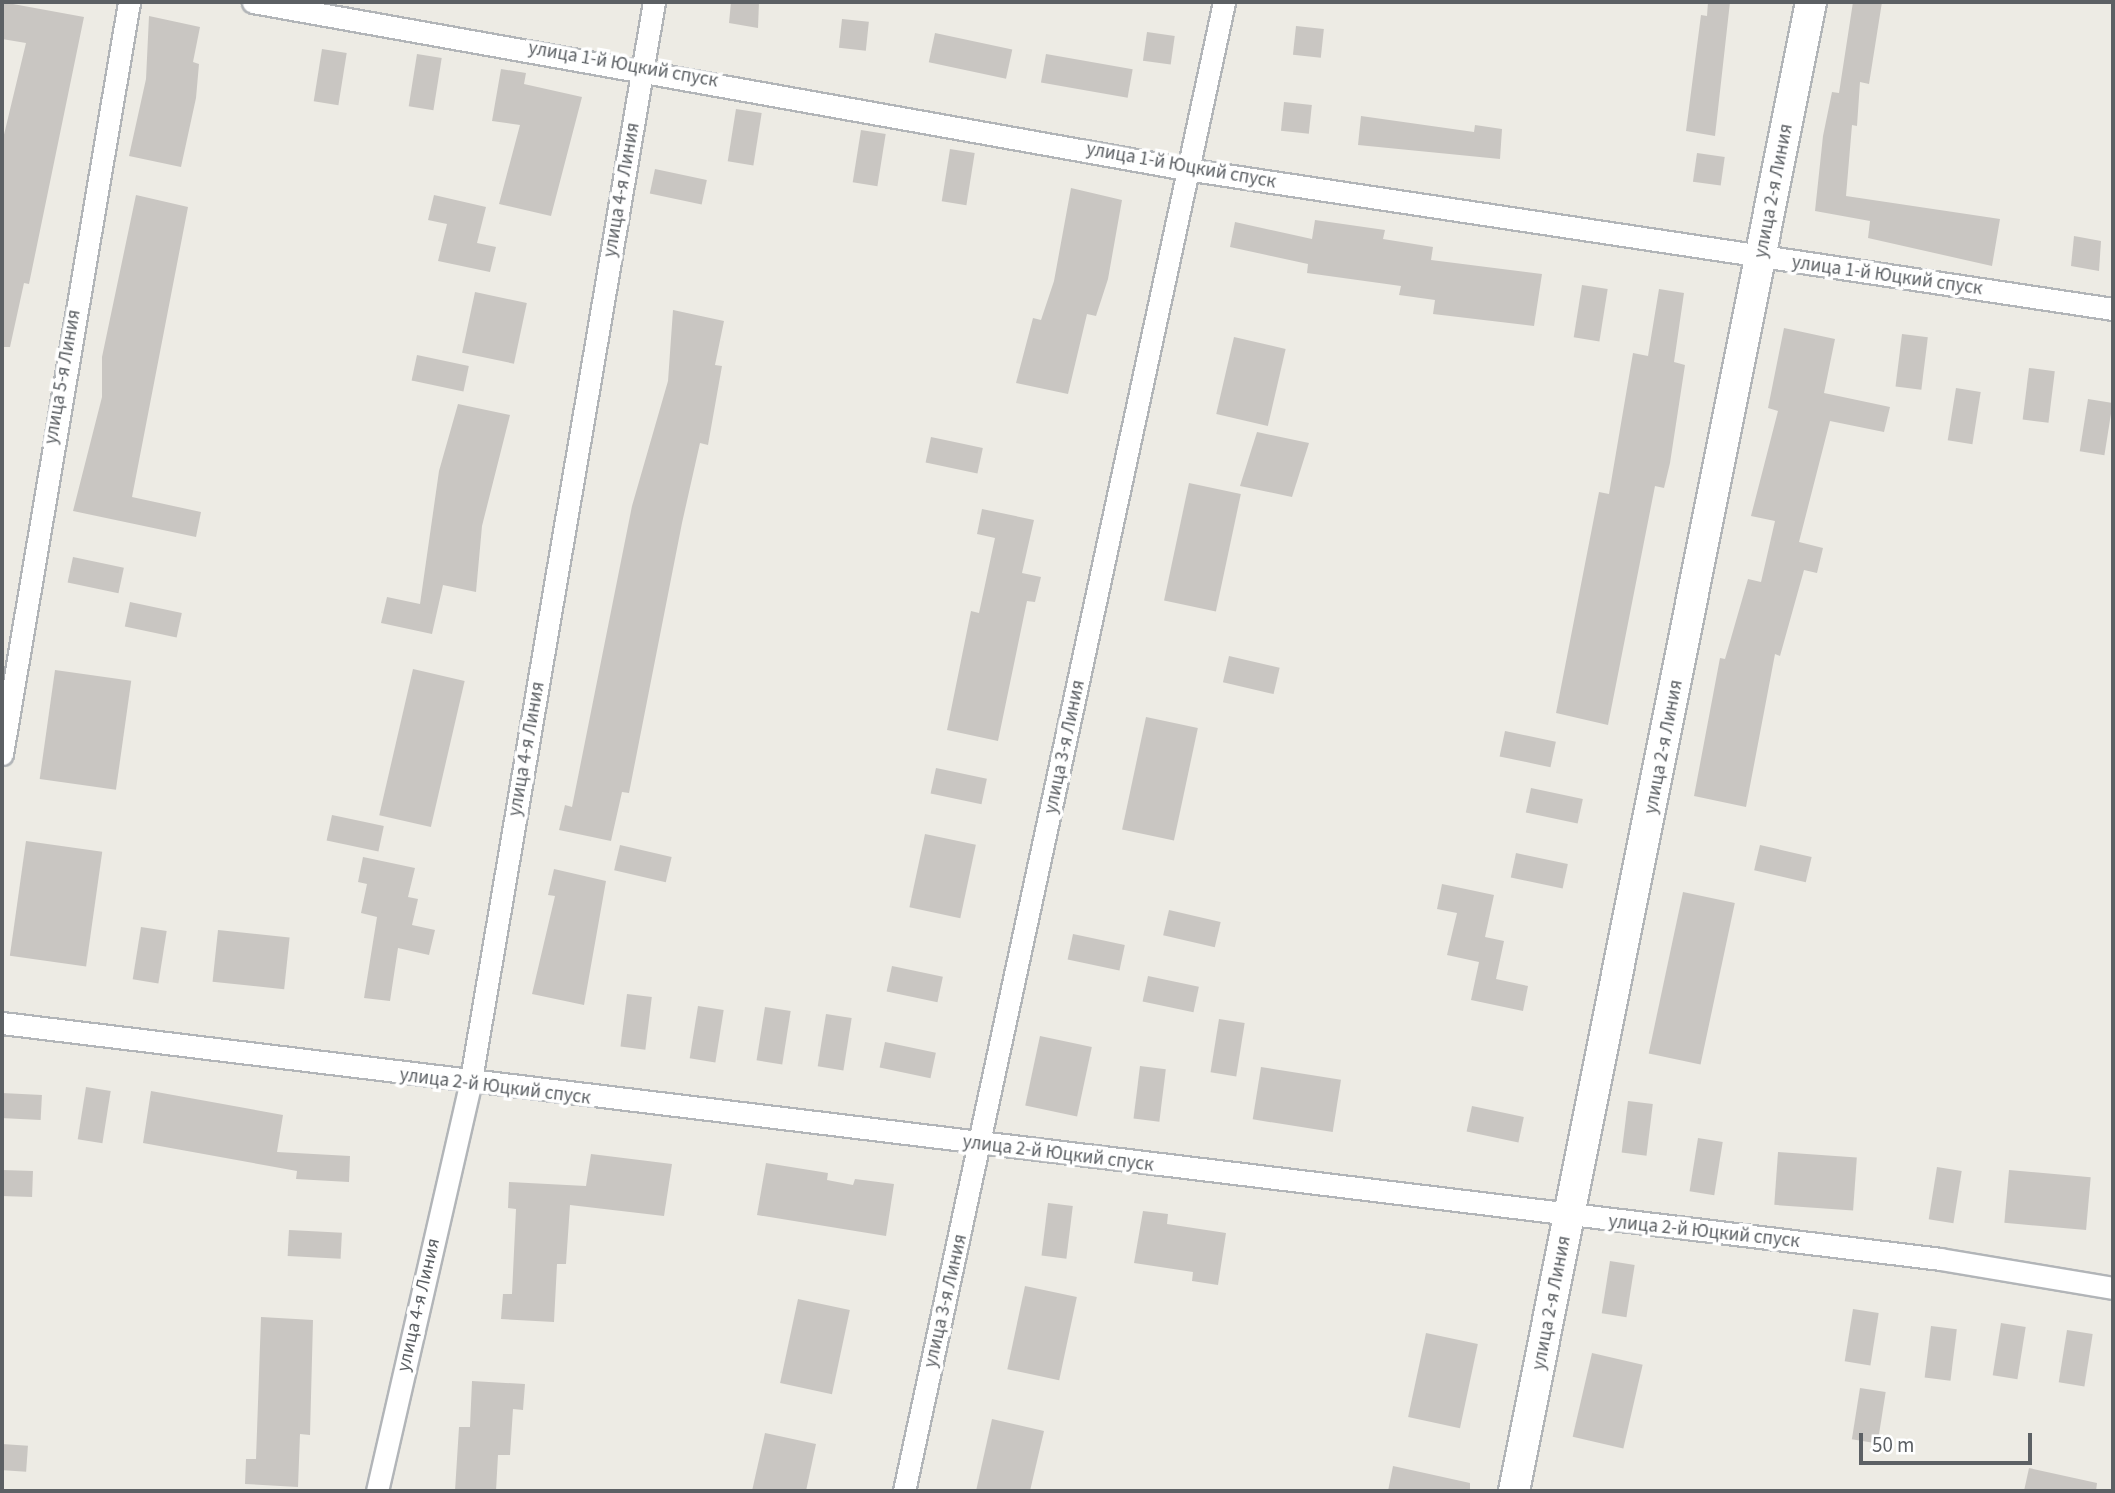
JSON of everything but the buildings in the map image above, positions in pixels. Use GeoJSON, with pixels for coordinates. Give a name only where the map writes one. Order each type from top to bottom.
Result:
{"type":"FeatureCollection","features":[{"type":"Feature","properties":{"kind":"street","name":"улица 5-я Линия"},"geometry":{"type":"LineString","coordinates":[[2,754],[129,2]]}},
{"type":"Feature","properties":{"kind":"street","name":"улица 1-й Юцкий спуск"},"geometry":{"type":"LineString","coordinates":[[253,2],[643,68],[1186,169],[2113,309]]}},
{"type":"Feature","properties":{"kind":"street","name":"улица 4-я Линия"},"geometry":{"type":"LineString","coordinates":[[377,1491],[470,1085],[654,2]]}},
{"type":"Feature","properties":{"kind":"street","name":"улица 3-я Линия"},"geometry":{"type":"LineString","coordinates":[[904,1491],[981,1144],[1186,169],[1224,2]]}},
{"type":"Feature","properties":{"kind":"street","name":"улица 2-я Линия"},"geometry":{"type":"LineString","coordinates":[[1514,1491],[1811,2]]}},
{"type":"Feature","properties":{"kind":"street","name":"улица 2-й Юцкий спуск"},"geometry":{"type":"LineString","coordinates":[[2,1023],[470,1085],[1940,1259],[2113,1288]]}}]}
